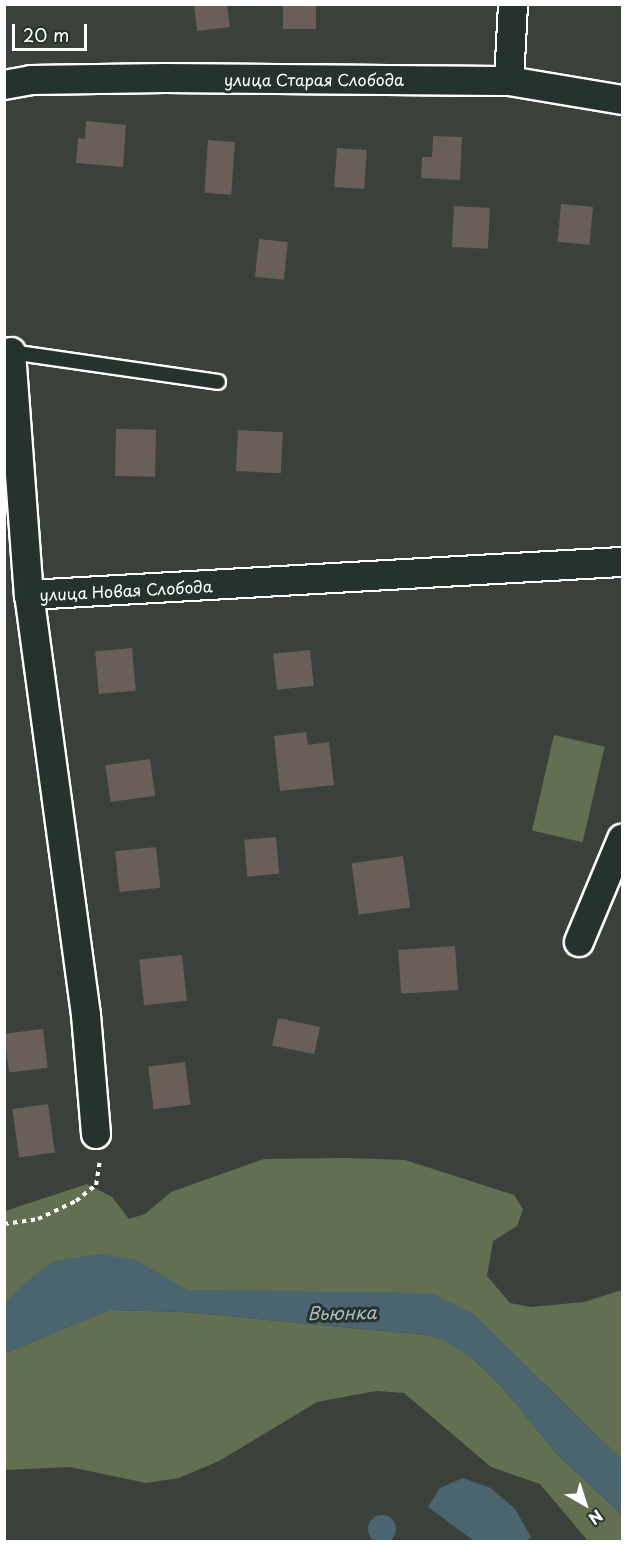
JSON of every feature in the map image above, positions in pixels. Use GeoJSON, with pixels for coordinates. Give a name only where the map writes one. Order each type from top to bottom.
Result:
{"type":"FeatureCollection","features":[{"type":"Feature","properties":{"kind":"street"},"geometry":{"type":"LineString","coordinates":[[509,81],[513,4]]}},
{"type":"Feature","properties":{"kind":"street","name":"улица Старая Слобода"},"geometry":{"type":"LineString","coordinates":[[4,85],[31,80],[165,78],[509,81],[622,100]]}},
{"type":"Feature","properties":{"kind":"street"},"geometry":{"type":"LineString","coordinates":[[11,352],[29,595]]}},
{"type":"Feature","properties":{"kind":"street","name":"улица Новая Слобода"},"geometry":{"type":"LineString","coordinates":[[96,1134],[86,1015],[29,595],[622,562]]}},
{"type":"Feature","properties":{"kind":"street"},"geometry":{"type":"LineString","coordinates":[[579,942],[622,839]]}},
{"type":"Feature","properties":{"kind":"lane"},"geometry":{"type":"LineString","coordinates":[[11,352],[218,382]]}},
{"type":"Feature","properties":{"kind":"path"},"geometry":{"type":"LineString","coordinates":[[4,1224],[38,1219],[76,1201],[96,1185],[100,1164],[96,1134]]}},
{"type":"Feature","properties":{"kind":"green space"},"geometry":{"type":"Polygon","coordinates":[[[554,735],[605,747],[583,842],[532,830],[554,735]]]}},
{"type":"Feature","properties":{"kind":"green space"},"geometry":{"type":"Polygon","coordinates":[[[264,1159],[405,1160],[514,1195],[523,1209],[517,1226],[493,1241],[487,1276],[510,1303],[531,1307],[584,1302],[622,1290],[622,1460],[474,1315],[352,1294],[188,1290],[164,1278],[5,1303],[5,1211],[87,1184],[112,1197],[129,1219],[145,1214],[171,1192],[264,1159]]]}},
{"type":"Feature","properties":{"kind":"green space"},"geometry":{"type":"Polygon","coordinates":[[[110,1310],[184,1312],[426,1335],[445,1340],[473,1359],[502,1387],[557,1454],[622,1515],[622,1541],[588,1541],[540,1484],[491,1467],[404,1393],[376,1391],[317,1402],[219,1461],[179,1478],[146,1483],[70,1467],[5,1470],[5,1353],[110,1310]]]}},
{"type":"Feature","properties":{"kind":"water","name":"Вьюнка"},"geometry":{"type":"Polygon","coordinates":[[[100,1254],[136,1260],[188,1290],[432,1293],[474,1314],[622,1460],[622,1515],[557,1454],[502,1387],[473,1359],[445,1340],[426,1335],[184,1312],[110,1310],[5,1353],[5,1303],[21,1286],[54,1261],[100,1254]]]}},
{"type":"Feature","properties":{"kind":"water"},"geometry":{"type":"Polygon","coordinates":[[[463,1478],[491,1488],[515,1509],[531,1537],[528,1541],[474,1541],[428,1507],[440,1488],[463,1478]]]}},
{"type":"Feature","properties":{"kind":"water"},"geometry":{"type":"Polygon","coordinates":[[[382,1515],[392,1519],[396,1529],[392,1539],[382,1543],[372,1539],[368,1529],[372,1519],[382,1515]]]}},
{"type":"Feature","properties":{"kind":"building"},"geometry":{"type":"Polygon","coordinates":[[[194,4],[227,4],[230,27],[197,31],[194,4]]]}},
{"type":"Feature","properties":{"kind":"building"},"geometry":{"type":"Polygon","coordinates":[[[283,4],[316,4],[316,29],[283,29],[283,4]]]}},
{"type":"Feature","properties":{"kind":"building"},"geometry":{"type":"Polygon","coordinates":[[[86,121],[126,125],[123,167],[76,163],[78,138],[85,139],[86,121]]]}},
{"type":"Feature","properties":{"kind":"building"},"geometry":{"type":"Polygon","coordinates":[[[433,136],[462,137],[460,180],[421,178],[422,157],[432,157],[433,136]]]}},
{"type":"Feature","properties":{"kind":"building"},"geometry":{"type":"Polygon","coordinates":[[[208,140],[235,142],[231,195],[204,193],[208,140]]]}},
{"type":"Feature","properties":{"kind":"building"},"geometry":{"type":"Polygon","coordinates":[[[337,148],[367,150],[364,189],[334,187],[337,148]]]}},
{"type":"Feature","properties":{"kind":"building"},"geometry":{"type":"Polygon","coordinates":[[[561,204],[593,207],[590,245],[558,242],[561,204]]]}},
{"type":"Feature","properties":{"kind":"building"},"geometry":{"type":"Polygon","coordinates":[[[454,206],[490,208],[488,249],[452,247],[454,206]]]}},
{"type":"Feature","properties":{"kind":"building"},"geometry":{"type":"Polygon","coordinates":[[[259,239],[288,242],[284,280],[255,277],[259,239]]]}},
{"type":"Feature","properties":{"kind":"building"},"geometry":{"type":"Polygon","coordinates":[[[116,429],[156,430],[155,477],[115,476],[116,429]]]}},
{"type":"Feature","properties":{"kind":"building"},"geometry":{"type":"Polygon","coordinates":[[[238,430],[283,432],[281,473],[236,471],[238,430]]]}},
{"type":"Feature","properties":{"kind":"building"},"geometry":{"type":"Polygon","coordinates":[[[132,648],[136,691],[99,694],[95,651],[132,648]]]}},
{"type":"Feature","properties":{"kind":"building"},"geometry":{"type":"Polygon","coordinates":[[[310,650],[314,686],[277,690],[273,654],[310,650]]]}},
{"type":"Feature","properties":{"kind":"building"},"geometry":{"type":"Polygon","coordinates":[[[306,732],[308,745],[329,742],[334,785],[280,791],[274,736],[306,732]]]}},
{"type":"Feature","properties":{"kind":"building"},"geometry":{"type":"Polygon","coordinates":[[[150,759],[155,796],[111,802],[105,765],[150,759]]]}},
{"type":"Feature","properties":{"kind":"building"},"geometry":{"type":"Polygon","coordinates":[[[276,837],[279,874],[247,877],[244,840],[276,837]]]}},
{"type":"Feature","properties":{"kind":"building"},"geometry":{"type":"Polygon","coordinates":[[[156,847],[160,888],[120,892],[115,851],[156,847]]]}},
{"type":"Feature","properties":{"kind":"building"},"geometry":{"type":"Polygon","coordinates":[[[403,856],[410,907],[359,915],[352,863],[403,856]]]}},
{"type":"Feature","properties":{"kind":"building"},"geometry":{"type":"Polygon","coordinates":[[[455,946],[458,990],[401,994],[398,950],[455,946]]]}},
{"type":"Feature","properties":{"kind":"building"},"geometry":{"type":"Polygon","coordinates":[[[182,955],[187,1001],[144,1005],[139,959],[182,955]]]}},
{"type":"Feature","properties":{"kind":"building"},"geometry":{"type":"Polygon","coordinates":[[[278,1018],[320,1027],[314,1054],[272,1045],[278,1018]]]}},
{"type":"Feature","properties":{"kind":"building"},"geometry":{"type":"Polygon","coordinates":[[[43,1029],[48,1068],[9,1072],[4,1034],[43,1029]]]}},
{"type":"Feature","properties":{"kind":"building"},"geometry":{"type":"Polygon","coordinates":[[[185,1062],[190,1105],[154,1109],[148,1067],[185,1062]]]}},
{"type":"Feature","properties":{"kind":"building"},"geometry":{"type":"Polygon","coordinates":[[[48,1104],[55,1153],[19,1158],[12,1109],[48,1104]]]}}]}
